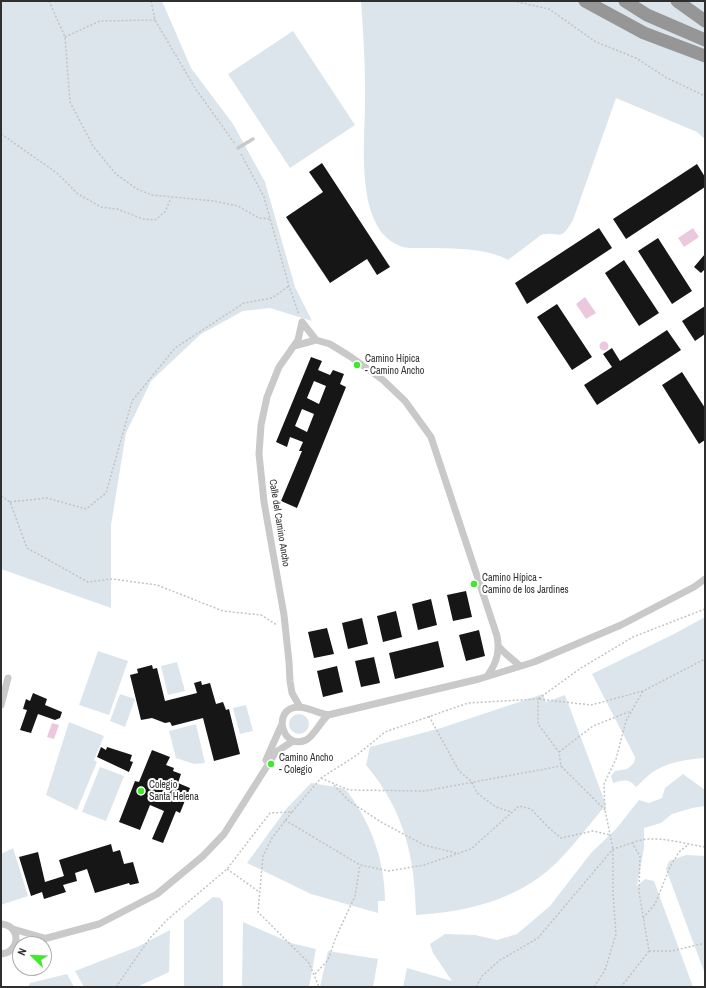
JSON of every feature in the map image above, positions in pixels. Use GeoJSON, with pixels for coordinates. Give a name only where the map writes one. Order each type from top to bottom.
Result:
{"type":"FeatureCollection","features":[{"type":"Feature","properties":{"kind":"highway"},"geometry":{"type":"LineString","coordinates":[[585,1],[644,34],[705,56]]}},
{"type":"Feature","properties":{"kind":"highway"},"geometry":{"type":"LineString","coordinates":[[625,1],[647,15],[705,40]]}},
{"type":"Feature","properties":{"kind":"highway"},"geometry":{"type":"LineString","coordinates":[[677,1],[705,21]]}},
{"type":"Feature","properties":{"kind":"street"},"geometry":{"type":"LineString","coordinates":[[302,322],[316,340]]}},
{"type":"Feature","properties":{"kind":"street","name":"Calle del Camino Ancho"},"geometry":{"type":"LineString","coordinates":[[300,707],[292,693],[285,630],[264,502],[259,454],[261,425],[267,397],[279,367],[299,337],[302,322]]}},
{"type":"Feature","properties":{"kind":"street"},"geometry":{"type":"LineString","coordinates":[[294,346],[316,340],[330,344],[383,380],[405,401],[431,437],[499,647],[520,666]]}},
{"type":"Feature","properties":{"kind":"street"},"geometry":{"type":"LineString","coordinates":[[261,774],[285,714],[289,710],[300,707],[328,715],[520,666],[621,625],[687,591],[705,579]]}},
{"type":"Feature","properties":{"kind":"street"},"geometry":{"type":"LineString","coordinates":[[488,675],[496,662],[499,647]]}},
{"type":"Feature","properties":{"kind":"street"},"geometry":{"type":"LineString","coordinates":[[1,705],[8,678]]}},
{"type":"Feature","properties":{"kind":"street"},"geometry":{"type":"LineString","coordinates":[[311,711],[316,721],[316,727]]}},
{"type":"Feature","properties":{"kind":"street"},"geometry":{"type":"LineString","coordinates":[[281,725],[285,735],[294,741],[299,742],[310,738],[316,727],[328,715]]}},
{"type":"Feature","properties":{"kind":"street"},"geometry":{"type":"LineString","coordinates":[[52,936],[99,924],[157,894],[204,856],[224,834],[276,752],[294,741]]}},
{"type":"Feature","properties":{"kind":"street"},"geometry":{"type":"LineString","coordinates":[[1,924],[37,936]]}},
{"type":"Feature","properties":{"kind":"street"},"geometry":{"type":"LineString","coordinates":[[13,929],[16,936]]}},
{"type":"Feature","properties":{"kind":"street"},"geometry":{"type":"LineString","coordinates":[[1,954],[12,950]]}},
{"type":"Feature","properties":{"kind":"lane"},"geometry":{"type":"LineString","coordinates":[[238,148],[253,139]]}},
{"type":"Feature","properties":{"kind":"path"},"geometry":{"type":"LineString","coordinates":[[49,1],[65,37],[70,102],[93,146],[116,174],[137,189],[152,195],[214,201],[238,206],[259,218],[270,219]]}},
{"type":"Feature","properties":{"kind":"path"},"geometry":{"type":"LineString","coordinates":[[151,1],[155,20],[195,88],[238,148],[264,197],[289,286],[302,322]]}},
{"type":"Feature","properties":{"kind":"path"},"geometry":{"type":"LineString","coordinates":[[513,1],[550,9],[596,42],[636,58],[667,78],[705,96]]}},
{"type":"Feature","properties":{"kind":"path"},"geometry":{"type":"LineString","coordinates":[[65,37],[100,21],[155,20]]}},
{"type":"Feature","properties":{"kind":"path"},"geometry":{"type":"LineString","coordinates":[[1,134],[57,173],[78,194],[101,207],[117,209],[143,219],[155,220],[165,212],[171,197]]}},
{"type":"Feature","properties":{"kind":"path"},"geometry":{"type":"LineString","coordinates":[[10,502],[47,498],[86,509],[106,493],[132,401],[175,348],[244,303],[272,298],[289,286]]}},
{"type":"Feature","properties":{"kind":"path"},"geometry":{"type":"LineString","coordinates":[[1,496],[10,502],[28,548],[88,582],[112,579],[158,585],[223,611],[261,615],[285,630]]}},
{"type":"Feature","properties":{"kind":"path"},"geometry":{"type":"LineString","coordinates":[[538,700],[581,668],[633,637],[705,609]]}},
{"type":"Feature","properties":{"kind":"path"},"geometry":{"type":"LineString","coordinates":[[319,987],[310,963],[258,912],[263,856],[284,820],[321,778],[357,755],[386,732],[468,703],[538,700],[590,705],[643,691],[705,659]]}},
{"type":"Feature","properties":{"kind":"path"},"geometry":{"type":"LineString","coordinates":[[594,987],[605,970],[616,934],[613,893],[613,849],[605,810],[604,784],[616,759],[626,721],[643,691]]}},
{"type":"Feature","properties":{"kind":"path"},"geometry":{"type":"LineString","coordinates":[[538,700],[538,724],[558,752],[561,766],[605,810]]}},
{"type":"Feature","properties":{"kind":"path"},"geometry":{"type":"LineString","coordinates":[[558,752],[593,726],[632,711]]}},
{"type":"Feature","properties":{"kind":"path"},"geometry":{"type":"LineString","coordinates":[[429,716],[459,771],[472,782],[477,793],[496,807],[511,812]]}},
{"type":"Feature","properties":{"kind":"path"},"geometry":{"type":"LineString","coordinates":[[321,778],[349,790],[425,791],[561,766]]}},
{"type":"Feature","properties":{"kind":"path"},"geometry":{"type":"LineString","coordinates":[[333,783],[349,802],[382,822],[424,845],[457,854]]}},
{"type":"Feature","properties":{"kind":"path"},"geometry":{"type":"LineString","coordinates":[[284,820],[360,865],[390,871],[424,866],[470,849],[519,806],[531,809],[548,828],[561,838],[593,831],[610,835]]}},
{"type":"Feature","properties":{"kind":"path"},"geometry":{"type":"LineString","coordinates":[[116,987],[150,938],[168,919],[226,869],[270,813],[292,812]]}},
{"type":"Feature","properties":{"kind":"path"},"geometry":{"type":"LineString","coordinates":[[476,987],[482,976],[500,960],[538,938],[613,849],[638,840],[661,840],[705,848]]}},
{"type":"Feature","properties":{"kind":"path"},"geometry":{"type":"LineString","coordinates":[[622,987],[649,951],[639,892],[640,856],[632,843]]}},
{"type":"Feature","properties":{"kind":"path"},"geometry":{"type":"LineString","coordinates":[[643,918],[655,904],[670,866],[679,852],[689,844]]}},
{"type":"Feature","properties":{"kind":"path"},"geometry":{"type":"LineString","coordinates":[[315,974],[328,960],[336,937],[356,896],[360,865]]}},
{"type":"Feature","properties":{"kind":"path"},"geometry":{"type":"LineString","coordinates":[[226,869],[259,892]]}},
{"type":"Feature","properties":{"kind":"path"},"geometry":{"type":"LineString","coordinates":[[649,951],[672,951],[705,942]]}},
{"type":"Feature","properties":{"kind":"shaded area"},"geometry":{"type":"Polygon","coordinates":[[[1,1],[162,1],[191,68],[233,124],[265,182],[295,287],[312,321],[270,308],[243,311],[201,334],[151,381],[126,433],[111,525],[111,608],[1,569],[1,1]]]}},
{"type":"Feature","properties":{"kind":"shaded area"},"geometry":{"type":"Polygon","coordinates":[[[361,1],[705,1],[705,139],[697,132],[616,98],[573,220],[565,232],[559,235],[541,235],[508,260],[489,253],[478,251],[411,248],[398,245],[383,234],[373,217],[367,197],[364,150],[365,75],[361,1]]]}},
{"type":"Feature","properties":{"kind":"shaded area"},"geometry":{"type":"Polygon","coordinates":[[[293,31],[355,125],[290,168],[228,74],[293,31]]]}},
{"type":"Feature","properties":{"kind":"shaded area"},"geometry":{"type":"Polygon","coordinates":[[[693,228],[699,237],[684,247],[678,238],[693,228]]]}},
{"type":"Feature","properties":{"kind":"shaded area"},"geometry":{"type":"Polygon","coordinates":[[[585,297],[596,313],[586,319],[576,304],[585,297]]]}},
{"type":"Feature","properties":{"kind":"shaded area"},"geometry":{"type":"Polygon","coordinates":[[[604,341],[609,346],[604,351],[599,346],[604,341]]]}},
{"type":"Feature","properties":{"kind":"shaded area"},"geometry":{"type":"Polygon","coordinates":[[[705,617],[705,758],[691,759],[669,764],[650,774],[636,787],[631,782],[626,780],[613,783],[611,776],[615,771],[627,769],[634,763],[635,757],[592,674],[674,634],[705,617]]]}},
{"type":"Feature","properties":{"kind":"shaded area"},"geometry":{"type":"Polygon","coordinates":[[[98,651],[128,661],[109,715],[79,705],[98,651]]]}},
{"type":"Feature","properties":{"kind":"shaded area"},"geometry":{"type":"Polygon","coordinates":[[[177,662],[185,691],[168,695],[161,666],[177,662]]]}},
{"type":"Feature","properties":{"kind":"shaded area"},"geometry":{"type":"Polygon","coordinates":[[[120,694],[135,699],[125,727],[110,721],[120,694]]]}},
{"type":"Feature","properties":{"kind":"shaded area"},"geometry":{"type":"Polygon","coordinates":[[[543,694],[546,702],[565,695],[606,805],[563,856],[532,883],[496,900],[476,906],[416,915],[412,864],[404,831],[390,800],[366,765],[370,747],[441,728],[543,694]]]}},
{"type":"Feature","properties":{"kind":"shaded area"},"geometry":{"type":"Polygon","coordinates":[[[246,705],[253,731],[240,734],[233,708],[246,705]]]}},
{"type":"Feature","properties":{"kind":"shaded area"},"geometry":{"type":"Polygon","coordinates":[[[299,714],[306,717],[309,724],[306,731],[299,734],[292,731],[289,724],[292,717],[299,714]]]}},
{"type":"Feature","properties":{"kind":"shaded area"},"geometry":{"type":"Polygon","coordinates":[[[69,722],[104,736],[94,760],[97,762],[77,810],[46,795],[69,722]]]}},
{"type":"Feature","properties":{"kind":"shaded area"},"geometry":{"type":"Polygon","coordinates":[[[52,723],[59,725],[54,739],[47,737],[52,723]]]}},
{"type":"Feature","properties":{"kind":"shaded area"},"geometry":{"type":"Polygon","coordinates":[[[196,724],[205,763],[194,764],[176,758],[169,731],[196,724]]]}},
{"type":"Feature","properties":{"kind":"shaded area"},"geometry":{"type":"Polygon","coordinates":[[[100,767],[124,776],[106,821],[82,812],[100,767]]]}},
{"type":"Feature","properties":{"kind":"shaded area"},"geometry":{"type":"Polygon","coordinates":[[[683,774],[705,790],[705,806],[672,814],[661,823],[644,828],[644,848],[637,886],[645,879],[654,881],[693,987],[403,987],[407,968],[452,981],[433,953],[430,944],[445,934],[475,935],[497,940],[517,934],[550,906],[591,853],[616,829],[639,800],[649,803],[662,798],[665,788],[683,774]]]}},
{"type":"Feature","properties":{"kind":"shaded area"},"geometry":{"type":"Polygon","coordinates":[[[311,783],[342,788],[347,791],[356,803],[370,829],[379,857],[384,886],[385,901],[378,901],[378,913],[311,894],[247,863],[287,808],[311,783]]]}},
{"type":"Feature","properties":{"kind":"shaded area"},"geometry":{"type":"Polygon","coordinates":[[[13,848],[28,896],[1,905],[1,854],[13,848]]]}},
{"type":"Feature","properties":{"kind":"shaded area"},"geometry":{"type":"Polygon","coordinates":[[[686,855],[705,856],[705,974],[666,869],[669,861],[686,855]]]}},
{"type":"Feature","properties":{"kind":"shaded area"},"geometry":{"type":"Polygon","coordinates":[[[213,897],[220,898],[223,902],[223,987],[184,987],[184,920],[213,897]]]}},
{"type":"Feature","properties":{"kind":"shaded area"},"geometry":{"type":"Polygon","coordinates":[[[243,922],[291,943],[316,949],[309,987],[242,987],[243,922]]]}},
{"type":"Feature","properties":{"kind":"shaded area"},"geometry":{"type":"Polygon","coordinates":[[[170,930],[169,972],[137,987],[84,987],[75,971],[137,947],[170,930]]]}},
{"type":"Feature","properties":{"kind":"shaded area"},"geometry":{"type":"Polygon","coordinates":[[[328,951],[378,959],[373,987],[320,987],[328,951]]]}},
{"type":"Feature","properties":{"kind":"shaded area"},"geometry":{"type":"Polygon","coordinates":[[[67,974],[74,987],[28,987],[30,983],[67,974]]]}},
{"type":"Feature","properties":{"kind":"building"},"geometry":{"type":"Polygon","coordinates":[[[322,163],[390,267],[377,275],[367,259],[330,283],[286,217],[323,192],[309,172],[322,163]]]}},
{"type":"Feature","properties":{"kind":"building"},"geometry":{"type":"Polygon","coordinates":[[[697,164],[705,177],[705,187],[626,239],[613,219],[697,164]]]}},
{"type":"Feature","properties":{"kind":"building"},"geometry":{"type":"Polygon","coordinates":[[[599,228],[612,248],[527,304],[515,283],[599,228]]]}},
{"type":"Feature","properties":{"kind":"building"},"geometry":{"type":"Polygon","coordinates":[[[658,238],[692,291],[672,304],[638,251],[658,238]]]}},
{"type":"Feature","properties":{"kind":"building"},"geometry":{"type":"Polygon","coordinates":[[[705,254],[705,269],[701,273],[694,267],[705,254]]]}},
{"type":"Feature","properties":{"kind":"building"},"geometry":{"type":"Polygon","coordinates":[[[624,260],[659,313],[639,326],[605,273],[624,260]]]}},
{"type":"Feature","properties":{"kind":"building"},"geometry":{"type":"Polygon","coordinates":[[[557,304],[592,357],[572,370],[537,317],[557,304]]]}},
{"type":"Feature","properties":{"kind":"building"},"geometry":{"type":"Polygon","coordinates":[[[705,306],[705,334],[695,341],[682,321],[705,306]]]}},
{"type":"Feature","properties":{"kind":"building"},"geometry":{"type":"Polygon","coordinates":[[[667,330],[681,350],[597,405],[584,385],[612,367],[603,354],[612,348],[620,361],[667,330]]]}},
{"type":"Feature","properties":{"kind":"building"},"geometry":{"type":"Polygon","coordinates":[[[311,357],[322,361],[318,370],[330,375],[333,370],[344,374],[340,384],[346,387],[297,508],[281,501],[302,451],[299,451],[303,442],[290,437],[287,447],[276,442],[311,357]],[[314,381],[307,398],[319,404],[326,386],[314,381]],[[302,409],[295,426],[307,432],[314,414],[302,409]]]}},
{"type":"Feature","properties":{"kind":"building"},"geometry":{"type":"Polygon","coordinates":[[[682,372],[705,408],[705,440],[699,444],[662,385],[682,372]]]}},
{"type":"Feature","properties":{"kind":"building"},"geometry":{"type":"Polygon","coordinates":[[[466,591],[472,617],[453,621],[447,595],[466,591]]]}},
{"type":"Feature","properties":{"kind":"building"},"geometry":{"type":"Polygon","coordinates":[[[431,599],[437,625],[418,630],[412,604],[431,599]]]}},
{"type":"Feature","properties":{"kind":"building"},"geometry":{"type":"Polygon","coordinates":[[[396,611],[402,637],[383,642],[377,616],[396,611]]]}},
{"type":"Feature","properties":{"kind":"building"},"geometry":{"type":"Polygon","coordinates":[[[362,618],[368,644],[348,649],[342,623],[362,618]]]}},
{"type":"Feature","properties":{"kind":"building"},"geometry":{"type":"Polygon","coordinates":[[[327,628],[334,654],[314,658],[308,632],[327,628]]]}},
{"type":"Feature","properties":{"kind":"building"},"geometry":{"type":"Polygon","coordinates":[[[479,630],[485,656],[466,661],[459,635],[479,630]]]}},
{"type":"Feature","properties":{"kind":"building"},"geometry":{"type":"Polygon","coordinates":[[[438,641],[444,667],[395,679],[389,653],[438,641]]]}},
{"type":"Feature","properties":{"kind":"building"},"geometry":{"type":"Polygon","coordinates":[[[374,657],[380,683],[361,687],[355,661],[374,657]]]}},
{"type":"Feature","properties":{"kind":"building"},"geometry":{"type":"Polygon","coordinates":[[[152,665],[153,669],[157,668],[165,701],[197,693],[194,683],[201,681],[202,685],[210,683],[216,704],[223,702],[226,710],[229,709],[240,754],[214,761],[203,718],[172,726],[170,722],[165,723],[152,718],[141,720],[130,675],[138,673],[137,669],[152,665]]]}},
{"type":"Feature","properties":{"kind":"building"},"geometry":{"type":"Polygon","coordinates":[[[337,666],[343,692],[323,697],[317,671],[337,666]]]}},
{"type":"Feature","properties":{"kind":"building"},"geometry":{"type":"Polygon","coordinates":[[[33,693],[47,699],[45,705],[62,712],[60,718],[55,720],[38,714],[31,733],[20,730],[27,710],[23,709],[26,699],[30,701],[33,693]]]}},
{"type":"Feature","properties":{"kind":"building"},"geometry":{"type":"Polygon","coordinates":[[[101,747],[106,750],[107,747],[132,755],[130,761],[133,762],[129,772],[97,757],[101,747]]]}},
{"type":"Feature","properties":{"kind":"building"},"geometry":{"type":"Polygon","coordinates":[[[152,750],[170,757],[166,765],[174,768],[173,771],[181,774],[178,783],[190,788],[180,813],[176,811],[163,843],[152,839],[164,811],[150,805],[140,830],[119,822],[135,781],[139,782],[152,750]]]}},
{"type":"Feature","properties":{"kind":"building"},"geometry":{"type":"Polygon","coordinates":[[[111,844],[113,852],[120,850],[124,864],[133,862],[139,883],[130,885],[129,883],[95,893],[87,869],[75,873],[77,881],[63,885],[66,892],[44,899],[42,892],[31,896],[19,857],[38,852],[45,882],[64,876],[59,860],[111,844]]]}},
{"type":"Feature","properties":{"kind":"place","name":"Camino Hípica - Camino Ancho"},"geometry":{"type":"Point","coordinates":[357,365]}},
{"type":"Feature","properties":{"kind":"place","name":"Camino Hípica - Camino de los Jardines"},"geometry":{"type":"Point","coordinates":[474,584]}},
{"type":"Feature","properties":{"kind":"place","name":"Camino Ancho - Colegio"},"geometry":{"type":"Point","coordinates":[271,764]}},
{"type":"Feature","properties":{"kind":"place","name":"Colegio Santa Helena"},"geometry":{"type":"Point","coordinates":[141,791]}}]}
